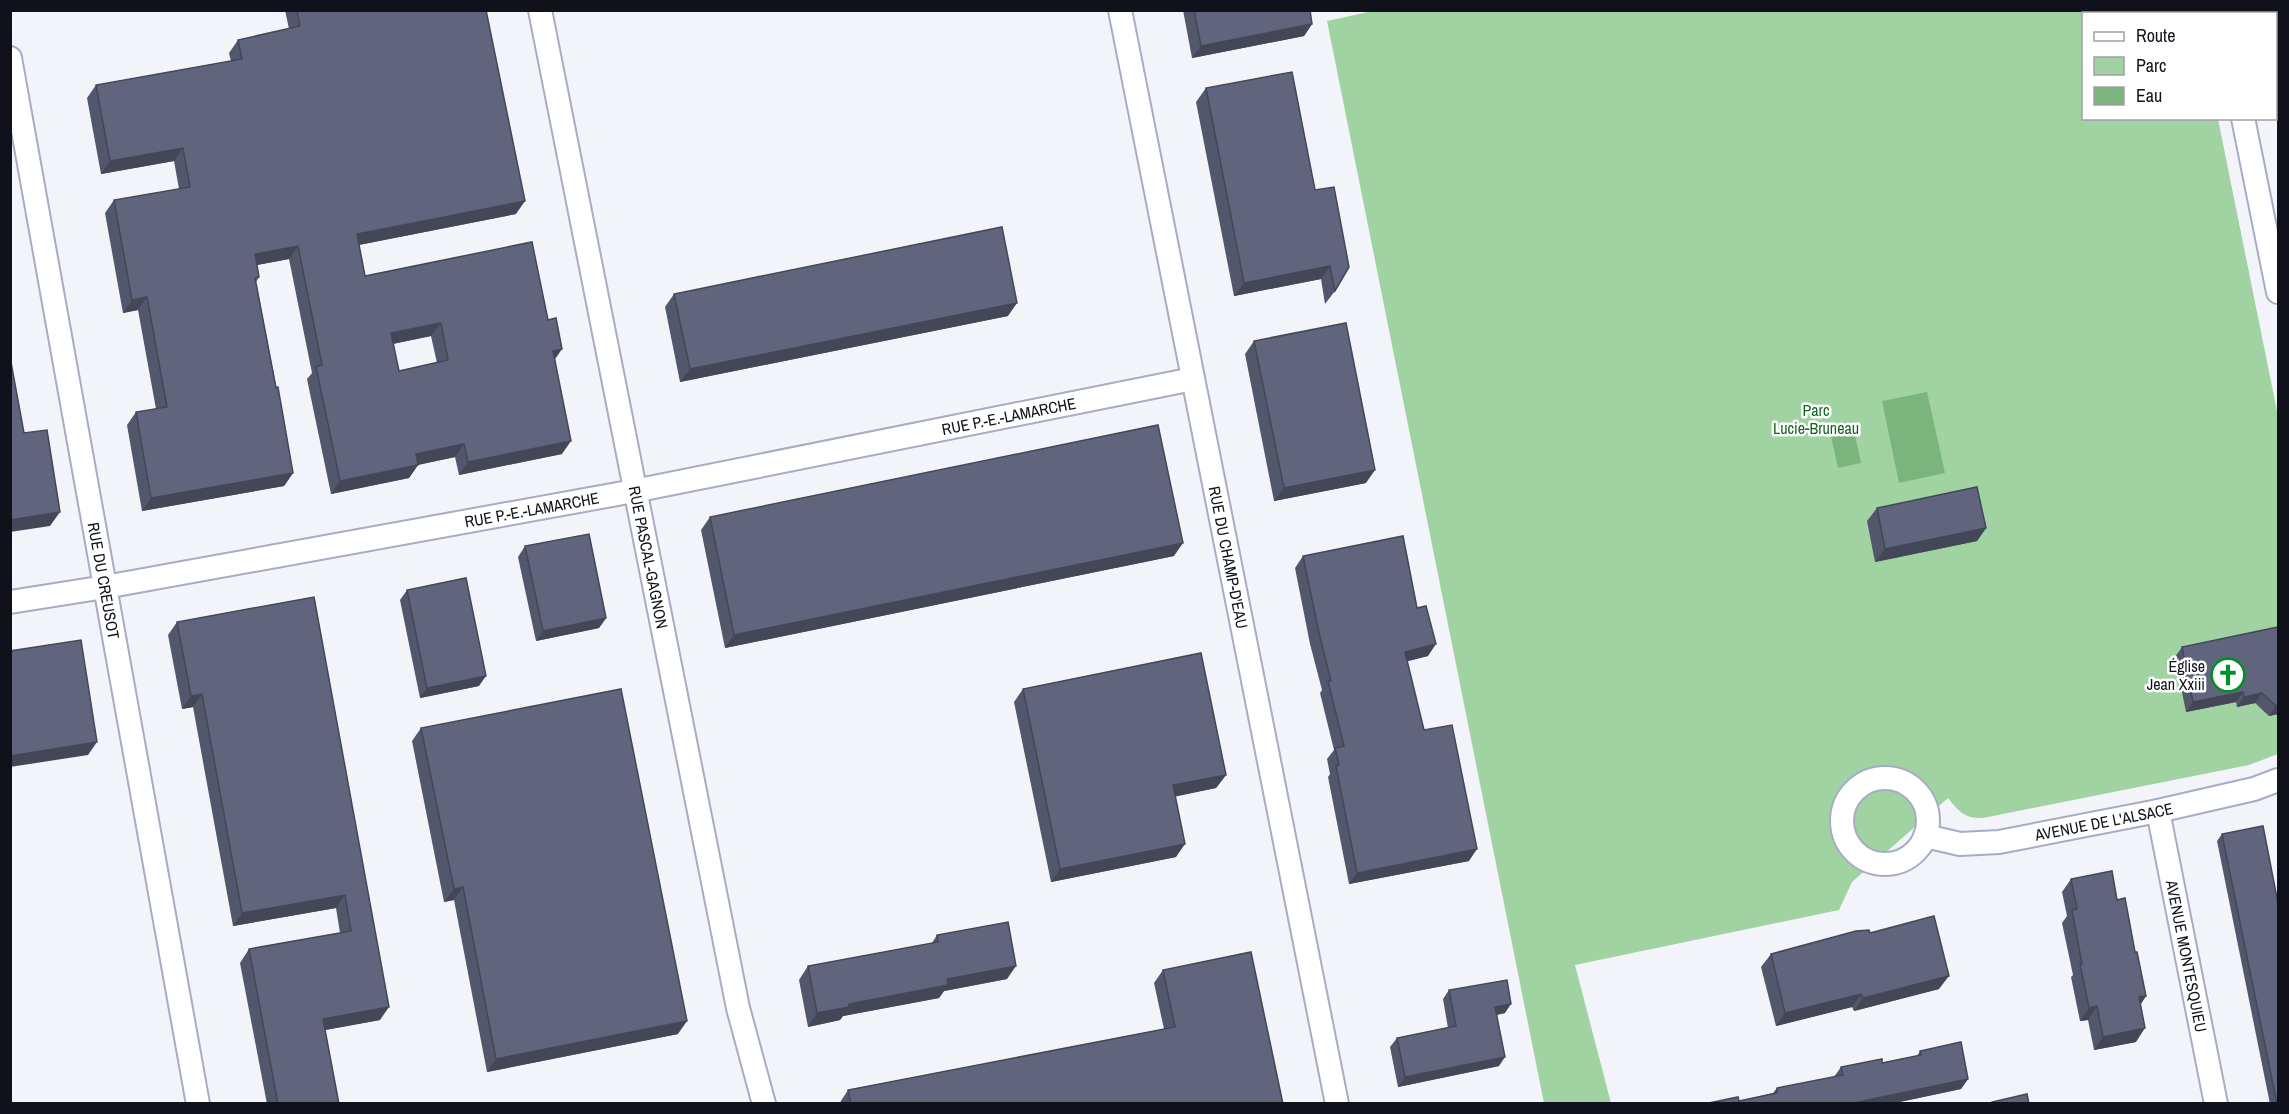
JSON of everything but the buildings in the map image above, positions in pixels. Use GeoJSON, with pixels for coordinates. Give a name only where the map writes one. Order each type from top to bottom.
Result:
{"type":"FeatureCollection","features":[{"type":"Feature","properties":{"kind":"street","name":"RUE PASCAL-GAGNON"},"geometry":{"type":"LineString","coordinates":[[540,10],[738,1008],[764,1104]]}},
{"type":"Feature","properties":{"kind":"street","name":"RUE DU CHAMP-D'EAU"},"geometry":{"type":"LineString","coordinates":[[1120,10],[1337,1104]]}},
{"type":"Feature","properties":{"kind":"street","name":"RUE DU CREUSOT"},"geometry":{"type":"LineString","coordinates":[[10,58],[198,1104]]}},
{"type":"Feature","properties":{"kind":"street"},"geometry":{"type":"LineString","coordinates":[[2243,120],[2278,292]]}},
{"type":"Feature","properties":{"kind":"street","name":"RUE P.-E.-LAMARCHE"},"geometry":{"type":"LineString","coordinates":[[10,602],[105,587],[634,491],[1193,379]]}},
{"type":"Feature","properties":{"kind":"street","name":"AVENUE DE L'ALSACE"},"geometry":{"type":"LineString","coordinates":[[1925,836],[1960,844],[1999,842],[2157,811],[2254,789],[2278,780]]}},
{"type":"Feature","properties":{"kind":"street","name":"AVENUE MONTESQUIEU"},"geometry":{"type":"LineString","coordinates":[[2157,811],[2216,1104]]}},
{"type":"Feature","properties":{"kind":"green space","name":"Parc Lucie-Bruneau"},"geometry":{"type":"Polygon","coordinates":[[[1377,10],[2196,11],[2082,12],[2082,120],[2218,120],[2278,416],[2278,754],[2249,765],[1983,818],[1971,817],[1962,813],[1948,798],[1852,882],[1839,910],[1575,965],[1611,1103],[1544,1103],[1327,21],[1377,10]]]}},
{"type":"Feature","properties":{"kind":"water"},"geometry":{"type":"Polygon","coordinates":[[[1927,392],[1945,473],[1899,483],[1882,401],[1927,392]]]}},
{"type":"Feature","properties":{"kind":"water"},"geometry":{"type":"Polygon","coordinates":[[[1852,422],[1861,463],[1838,468],[1829,427],[1852,422]]]}},
{"type":"Feature","properties":{"kind":"place","name":"Église Jean Xxiii"},"geometry":{"type":"Point","coordinates":[2228,675]}}]}
